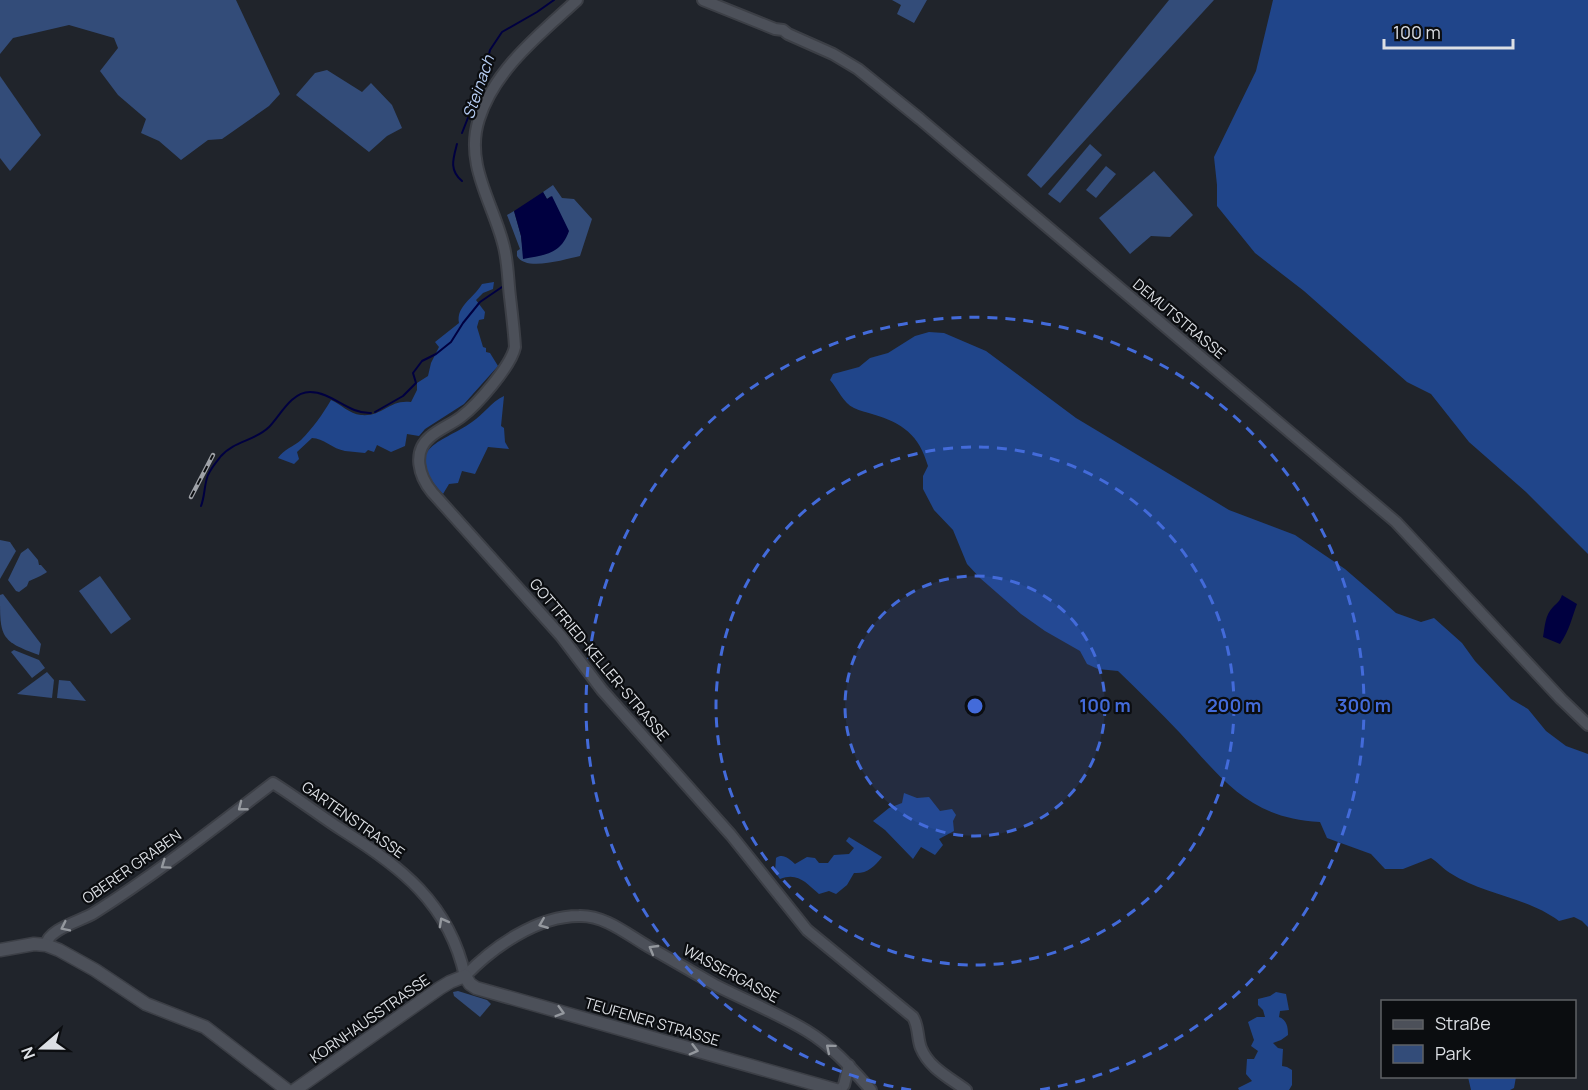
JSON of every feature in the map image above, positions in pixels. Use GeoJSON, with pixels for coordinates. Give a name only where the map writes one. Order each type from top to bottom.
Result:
{"type":"FeatureCollection","features":[{"type":"Feature","properties":{"kind":"main road"},"geometry":{"type":"LineString","coordinates":[[0,950],[34,944],[46,945],[74,957],[146,1004],[205,1027],[287,1090]]}},
{"type":"Feature","properties":{"kind":"main road","name":"TEUFENER STRASSE"},"geometry":{"type":"LineString","coordinates":[[465,976],[474,987],[838,1090]]}},
{"type":"Feature","properties":{"kind":"main road","name":"KORNHAUSSTRASSE"},"geometry":{"type":"LineString","coordinates":[[295,1090],[450,982],[465,976]]}},
{"type":"Feature","properties":{"kind":"street","name":"GOTTFRIED-KELLER-STRASSE"},"geometry":{"type":"LineString","coordinates":[[577,0],[515,59],[496,86],[479,120],[474,143],[476,165],[504,246],[508,269],[514,355],[470,410],[425,442],[419,460],[424,480],[561,636],[602,690],[731,835],[807,930],[913,1017],[917,1024],[919,1041],[930,1063],[966,1090]]}},
{"type":"Feature","properties":{"kind":"street","name":"DEMUTSTRASSE"},"geometry":{"type":"LineString","coordinates":[[703,0],[775,29],[783,30],[839,57],[858,69],[920,119],[1396,522],[1588,725]]}},
{"type":"Feature","properties":{"kind":"street","name":"OBERER GRABEN"},"geometry":{"type":"LineString","coordinates":[[46,945],[46,940],[51,934],[90,915],[117,898],[176,857],[273,783]]}},
{"type":"Feature","properties":{"kind":"street","name":"GARTENSTRASSE"},"geometry":{"type":"LineString","coordinates":[[273,783],[371,847],[416,885],[435,907],[448,929],[465,976]]}},
{"type":"Feature","properties":{"kind":"street","name":"WASSERGASSE"},"geometry":{"type":"LineString","coordinates":[[465,976],[498,948],[526,930],[555,919],[593,916],[723,988],[808,1031],[849,1065],[871,1090]]}},
{"type":"Feature","properties":{"kind":"street"},"geometry":{"type":"LineString","coordinates":[[838,1090],[844,1085],[849,1065]]}},
{"type":"Feature","properties":{"kind":"green space"},"geometry":{"type":"Polygon","coordinates":[[[0,0],[236,0],[280,94],[269,106],[222,139],[208,140],[181,160],[159,141],[141,133],[146,119],[118,95],[100,71],[118,48],[114,38],[69,25],[13,38],[0,54],[0,0]]]}},
{"type":"Feature","properties":{"kind":"green space"},"geometry":{"type":"Polygon","coordinates":[[[892,0],[927,0],[914,23],[897,14],[901,5],[892,0]]]}},
{"type":"Feature","properties":{"kind":"green space"},"geometry":{"type":"Polygon","coordinates":[[[1169,0],[1214,0],[1041,188],[1027,175],[1169,0]]]}},
{"type":"Feature","properties":{"kind":"green space"},"geometry":{"type":"Polygon","coordinates":[[[327,70],[362,92],[371,83],[392,105],[402,128],[387,136],[369,152],[296,95],[315,73],[327,70]]]}},
{"type":"Feature","properties":{"kind":"green space"},"geometry":{"type":"Polygon","coordinates":[[[0,76],[41,135],[10,171],[0,158],[0,76]]]}},
{"type":"Feature","properties":{"kind":"green space"},"geometry":{"type":"Polygon","coordinates":[[[1090,144],[1102,155],[1060,203],[1048,194],[1090,144]]]}},
{"type":"Feature","properties":{"kind":"green space"},"geometry":{"type":"Polygon","coordinates":[[[1106,166],[1116,174],[1096,198],[1086,190],[1106,166]]]}},
{"type":"Feature","properties":{"kind":"green space"},"geometry":{"type":"Polygon","coordinates":[[[1154,171],[1193,215],[1170,237],[1151,236],[1130,254],[1099,218],[1154,171]]]}},
{"type":"Feature","properties":{"kind":"green space"},"geometry":{"type":"Polygon","coordinates":[[[553,185],[562,198],[574,199],[592,219],[580,256],[537,264],[522,261],[517,256],[517,251],[520,249],[507,215],[514,211],[524,259],[551,196],[547,199],[543,192],[553,185]]]}},
{"type":"Feature","properties":{"kind":"green space"},"geometry":{"type":"Polygon","coordinates":[[[0,540],[10,542],[16,551],[0,579],[0,540]]]}},
{"type":"Feature","properties":{"kind":"green space"},"geometry":{"type":"Polygon","coordinates":[[[28,548],[38,560],[39,565],[47,572],[29,581],[27,586],[19,592],[8,580],[21,553],[28,548]]]}},
{"type":"Feature","properties":{"kind":"green space"},"geometry":{"type":"Polygon","coordinates":[[[100,576],[131,619],[111,634],[79,591],[100,576]]]}},
{"type":"Feature","properties":{"kind":"green space"},"geometry":{"type":"Polygon","coordinates":[[[3,594],[41,644],[39,655],[16,646],[5,636],[0,609],[0,595],[3,594]]]}},
{"type":"Feature","properties":{"kind":"green space"},"geometry":{"type":"Polygon","coordinates":[[[14,650],[39,660],[45,668],[32,678],[11,652],[14,650]]]}},
{"type":"Feature","properties":{"kind":"green space"},"geometry":{"type":"Polygon","coordinates":[[[47,672],[54,680],[52,698],[17,694],[47,672]]]}},
{"type":"Feature","properties":{"kind":"green space"},"geometry":{"type":"Polygon","coordinates":[[[59,680],[70,681],[86,701],[57,698],[59,680]]]}},
{"type":"Feature","properties":{"kind":"green space"},"geometry":{"type":"Polygon","coordinates":[[[458,991],[487,1000],[491,1004],[480,1017],[454,996],[453,992],[458,991]]]}},
{"type":"Feature","properties":{"kind":"shaded area"},"geometry":{"type":"Polygon","coordinates":[[[1273,0],[1588,0],[1588,554],[1526,492],[1469,442],[1431,394],[1407,382],[1304,291],[1255,253],[1217,206],[1214,157],[1256,71],[1273,0]]]}},
{"type":"Feature","properties":{"kind":"shaded area"},"geometry":{"type":"Polygon","coordinates":[[[543,192],[547,199],[552,196],[569,231],[562,245],[557,249],[523,259],[521,236],[514,211],[543,192]]]}},
{"type":"Feature","properties":{"kind":"shaded area"},"geometry":{"type":"Polygon","coordinates":[[[494,282],[493,289],[483,293],[476,300],[485,312],[484,319],[479,320],[477,327],[483,347],[498,366],[464,404],[425,429],[419,436],[407,434],[405,446],[391,452],[377,445],[374,452],[345,451],[312,438],[297,452],[299,459],[294,464],[278,458],[305,436],[331,400],[361,415],[375,413],[397,403],[411,402],[417,390],[417,383],[428,376],[431,363],[439,347],[435,342],[459,323],[460,312],[482,284],[494,282]]]}},
{"type":"Feature","properties":{"kind":"shaded area"},"geometry":{"type":"Polygon","coordinates":[[[929,332],[944,333],[986,351],[1076,418],[1229,510],[1295,535],[1345,569],[1396,613],[1421,622],[1434,618],[1462,643],[1475,661],[1511,699],[1528,709],[1546,731],[1566,746],[1588,754],[1588,927],[1574,917],[1559,921],[1533,906],[1463,880],[1431,858],[1403,869],[1385,869],[1371,854],[1327,838],[1320,822],[1295,819],[1256,805],[1210,767],[1118,671],[1098,669],[1087,664],[1080,651],[1021,614],[980,578],[967,564],[953,530],[934,510],[923,489],[923,476],[928,466],[914,438],[893,422],[850,406],[830,380],[833,374],[859,367],[870,358],[888,353],[915,336],[929,332]]]}},
{"type":"Feature","properties":{"kind":"shaded area"},"geometry":{"type":"Polygon","coordinates":[[[504,396],[501,426],[504,428],[505,442],[509,449],[488,447],[475,474],[462,471],[458,483],[449,484],[443,494],[425,466],[425,456],[438,442],[472,422],[504,396]]]}},
{"type":"Feature","properties":{"kind":"shaded area"},"geometry":{"type":"Polygon","coordinates":[[[1562,595],[1577,604],[1560,644],[1543,637],[1548,614],[1562,595]]]}},
{"type":"Feature","properties":{"kind":"shaded area"},"geometry":{"type":"Polygon","coordinates":[[[904,793],[917,798],[929,797],[940,811],[952,809],[956,815],[953,821],[954,831],[939,839],[943,845],[935,855],[921,847],[913,859],[873,821],[889,808],[902,803],[904,793]]]}},
{"type":"Feature","properties":{"kind":"shaded area"},"geometry":{"type":"Polygon","coordinates":[[[849,837],[882,857],[870,869],[854,873],[847,885],[836,894],[829,891],[819,894],[797,878],[780,879],[775,872],[776,858],[781,856],[795,864],[807,857],[815,858],[819,863],[828,863],[834,855],[849,854],[854,848],[846,841],[849,837]]]}},
{"type":"Feature","properties":{"kind":"shaded area"},"geometry":{"type":"Polygon","coordinates":[[[1276,992],[1286,994],[1289,1010],[1280,1011],[1279,1017],[1286,1024],[1288,1035],[1273,1043],[1283,1049],[1282,1066],[1292,1070],[1292,1085],[1289,1090],[1239,1090],[1238,1088],[1252,1081],[1246,1074],[1247,1059],[1254,1059],[1258,1051],[1251,1046],[1254,1040],[1248,1022],[1257,1017],[1265,1017],[1258,1005],[1258,999],[1276,992]]]}},
{"type":"Feature","properties":{"kind":"shaded area"},"geometry":{"type":"Polygon","coordinates":[[[1468,1078],[1516,1078],[1514,1088],[1510,1090],[1471,1090],[1468,1078]]]}},
{"type":"Feature","properties":{"kind":"waterway","name":"Steinach"},"geometry":{"type":"LineString","coordinates":[[462,133],[482,82],[490,50],[502,32],[554,0]]}},
{"type":"Feature","properties":{"kind":"waterway","name":"Steinach"},"geometry":{"type":"LineString","coordinates":[[457,144],[453,159],[454,168],[462,181]]}},
{"type":"Feature","properties":{"kind":"waterway","name":"Steinach"},"geometry":{"type":"LineString","coordinates":[[375,412],[403,396],[416,383],[413,373],[422,361],[436,354],[451,342],[480,302],[502,287]]}},
{"type":"Feature","properties":{"kind":"waterway","name":"Steinach"},"geometry":{"type":"LineString","coordinates":[[201,506],[208,475],[221,456],[232,447],[263,432],[297,396],[303,393],[318,393],[355,410],[371,413]]}},
{"type":"Feature","properties":{"kind":"railway"},"geometry":{"type":"LineString","coordinates":[[191,497],[213,455]]}}]}
